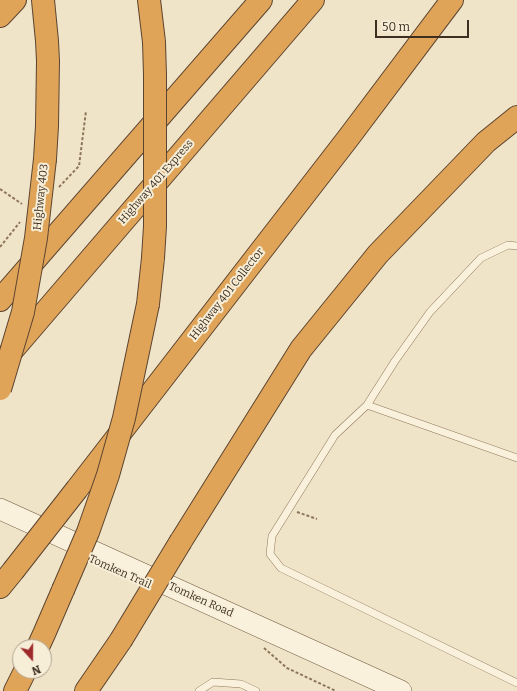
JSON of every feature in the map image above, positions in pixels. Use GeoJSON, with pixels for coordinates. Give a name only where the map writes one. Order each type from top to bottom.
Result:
{"type":"FeatureCollection","features":[{"type":"Feature","properties":{"kind":"highway"},"geometry":{"type":"LineString","coordinates":[[0,16],[15,0]]}},
{"type":"Feature","properties":{"kind":"highway","name":"Highway 403"},"geometry":{"type":"LineString","coordinates":[[0,389],[23,312],[36,238],[45,159],[47,126],[47,41],[43,0]]}},
{"type":"Feature","properties":{"kind":"highway"},"geometry":{"type":"LineString","coordinates":[[42,639],[88,532],[108,475],[124,418],[148,304],[155,226],[155,75],[154,42],[149,0]]}},
{"type":"Feature","properties":{"kind":"highway"},"geometry":{"type":"LineString","coordinates":[[0,300],[262,0]]}},
{"type":"Feature","properties":{"kind":"highway","name":"Highway 401 Express"},"geometry":{"type":"LineString","coordinates":[[0,364],[313,0]]}},
{"type":"Feature","properties":{"kind":"highway","name":"Highway 401 Collector"},"geometry":{"type":"LineString","coordinates":[[6,579],[344,143],[452,0]]}},
{"type":"Feature","properties":{"kind":"highway"},"geometry":{"type":"LineString","coordinates":[[86,691],[121,640],[301,349],[378,254],[486,142],[517,117]]}},
{"type":"Feature","properties":{"kind":"highway"},"geometry":{"type":"LineString","coordinates":[[15,691],[21,679]]}},
{"type":"Feature","properties":{"kind":"main road","name":"Tomken Road"},"geometry":{"type":"LineString","coordinates":[[0,509],[401,691]]}},
{"type":"Feature","properties":{"kind":"lane"},"geometry":{"type":"LineString","coordinates":[[517,246],[508,245],[481,258],[430,312],[395,361],[367,405],[335,435],[272,536],[270,554],[281,568],[517,683]]}},
{"type":"Feature","properties":{"kind":"lane"},"geometry":{"type":"LineString","coordinates":[[367,405],[517,458]]}},
{"type":"Feature","properties":{"kind":"lane"},"geometry":{"type":"LineString","coordinates":[[199,691],[213,682],[241,684],[256,691]]}},
{"type":"Feature","properties":{"kind":"path"},"geometry":{"type":"LineString","coordinates":[[0,189],[24,206]]}},
{"type":"Feature","properties":{"kind":"path"},"geometry":{"type":"LineString","coordinates":[[289,509],[317,519]]}},
{"type":"Feature","properties":{"kind":"path"},"geometry":{"type":"LineString","coordinates":[[264,648],[287,668],[336,691]]}}]}
